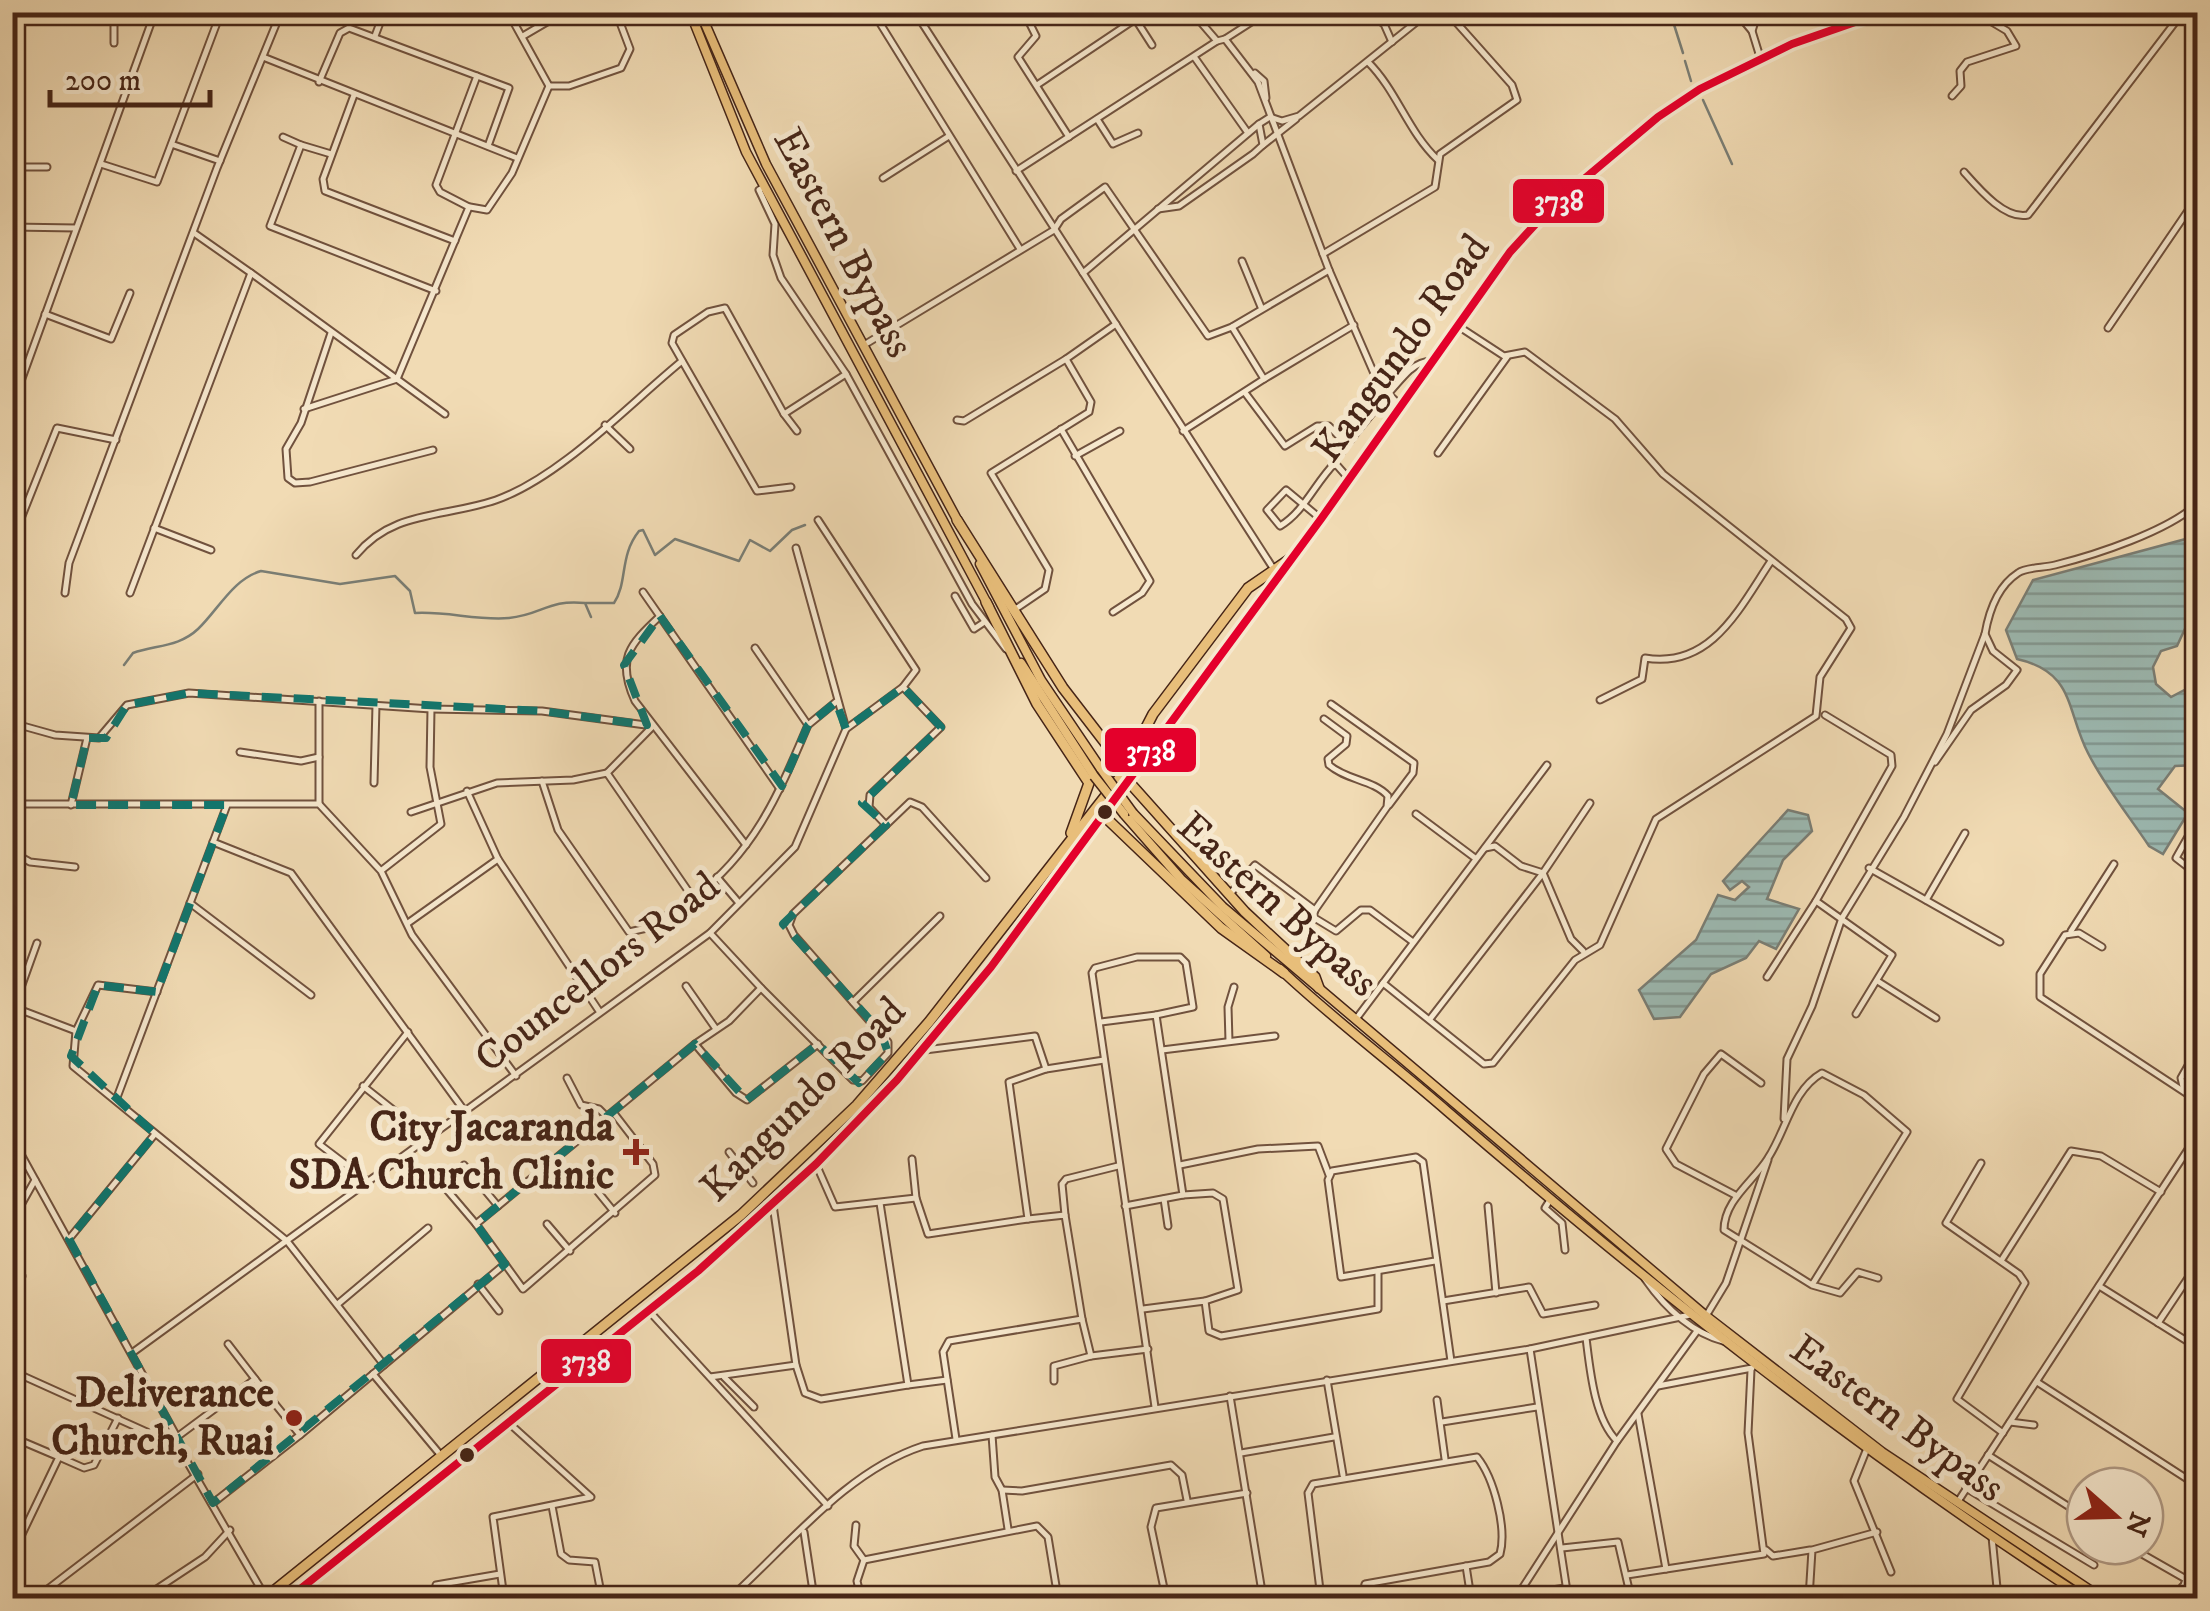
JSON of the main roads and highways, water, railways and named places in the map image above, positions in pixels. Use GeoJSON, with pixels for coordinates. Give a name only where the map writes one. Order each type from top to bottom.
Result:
{"type":"FeatureCollection","features":[{"type":"Feature","properties":{"kind":"highway","name":"Kangundo Road"},"geometry":{"type":"LineString","coordinates":[[289,1598],[649,1311],[773,1205],[893,1085],[1129,782],[1322,519],[1510,252],[1552,206],[1680,101],[1760,57],[1885,12]]}},
{"type":"Feature","properties":{"kind":"highway"},"geometry":{"type":"LineString","coordinates":[[957,520],[1063,688],[1110,749],[1138,744]]}},
{"type":"Feature","properties":{"kind":"highway","name":"Kangundo Road"},"geometry":{"type":"LineString","coordinates":[[266,1598],[741,1215],[861,1101],[929,1022],[1121,776],[1153,714],[1248,588],[1293,558]]}},
{"type":"Feature","properties":{"kind":"highway"},"geometry":{"type":"LineString","coordinates":[[986,602],[1050,726],[1090,784],[1090,793],[1066,845]]}},
{"type":"Feature","properties":{"kind":"highway"},"geometry":{"type":"LineString","coordinates":[[1183,678],[1197,686]]}},
{"type":"Feature","properties":{"kind":"highway"},"geometry":{"type":"LineString","coordinates":[[1129,782],[1229,895],[1315,977],[1320,988]]}},
{"type":"Feature","properties":{"kind":"highway"},"geometry":{"type":"LineString","coordinates":[[1103,815],[1221,928],[1284,972]]}},
{"type":"Feature","properties":{"kind":"highway"},"geometry":{"type":"LineString","coordinates":[[929,1022],[941,1028]]}},
{"type":"Feature","properties":{"kind":"highway"},"geometry":{"type":"LineString","coordinates":[[883,1075],[893,1085]]}},
{"type":"Feature","properties":{"kind":"highway"},"geometry":{"type":"LineString","coordinates":[[861,1101],[870,1110]]}},
{"type":"Feature","properties":{"kind":"main road","name":"Eastern Bypass"},"geometry":{"type":"LineString","coordinates":[[690,12],[746,152],[986,602],[1062,732],[1147,843],[1284,972],[1687,1317],[1866,1450],[2085,1598]]}},
{"type":"Feature","properties":{"kind":"main road","name":"Eastern Bypass"},"geometry":{"type":"LineString","coordinates":[[700,12],[739,110],[1041,680],[1133,813],[1221,910],[1356,1018],[1706,1316],[1882,1452],[2102,1598]]}},
{"type":"Feature","properties":{"kind":"main road"},"geometry":{"type":"LineString","coordinates":[[844,334],[854,328]]}},
{"type":"Feature","properties":{"kind":"main road"},"geometry":{"type":"LineString","coordinates":[[1524,1178],[1532,1168]]}},
{"type":"Feature","properties":{"kind":"water"},"geometry":{"type":"Polygon","coordinates":[[[2197,536],[2197,618],[2189,620],[2177,646],[2161,651],[2153,667],[2156,684],[2171,697],[2192,686],[2197,688],[2197,765],[2175,766],[2158,789],[2188,813],[2163,854],[2149,846],[2101,777],[2059,683],[2036,665],[2017,659],[2006,630],[2033,580],[2197,536]]]}},
{"type":"Feature","properties":{"kind":"water"},"geometry":{"type":"Polygon","coordinates":[[[1788,810],[1808,815],[1812,831],[1783,860],[1767,899],[1799,909],[1776,949],[1759,941],[1746,958],[1711,974],[1680,1017],[1654,1019],[1639,990],[1696,940],[1718,895],[1735,900],[1749,887],[1742,881],[1730,890],[1723,881],[1788,810]]]}},
{"type":"Feature","properties":{"kind":"waterway"},"geometry":{"type":"LineString","coordinates":[[1670,12],[1683,53]]}},
{"type":"Feature","properties":{"kind":"waterway"},"geometry":{"type":"LineString","coordinates":[[1685,61],[1691,81]]}},
{"type":"Feature","properties":{"kind":"waterway"},"geometry":{"type":"LineString","coordinates":[[1703,100],[1732,164]]}},
{"type":"Feature","properties":{"kind":"waterway"},"geometry":{"type":"LineString","coordinates":[[586,603],[614,603],[629,550],[639,531],[643,530],[655,555],[675,539],[739,561],[750,540],[770,551],[792,530],[805,525]]}},
{"type":"Feature","properties":{"kind":"waterway"},"geometry":{"type":"LineString","coordinates":[[124,665],[133,653],[191,635],[234,588],[261,571],[340,584],[395,576],[410,591],[415,613],[509,618],[572,602],[585,603],[591,617]]}},
{"type":"Feature","properties":{"kind":"place","name":"City Jacaranda SDA Church Clinic"},"geometry":{"type":"Point","coordinates":[636,1152]}},
{"type":"Feature","properties":{"kind":"place","name":"Deliverance Church, Ruai"},"geometry":{"type":"Point","coordinates":[294,1418]}}]}
